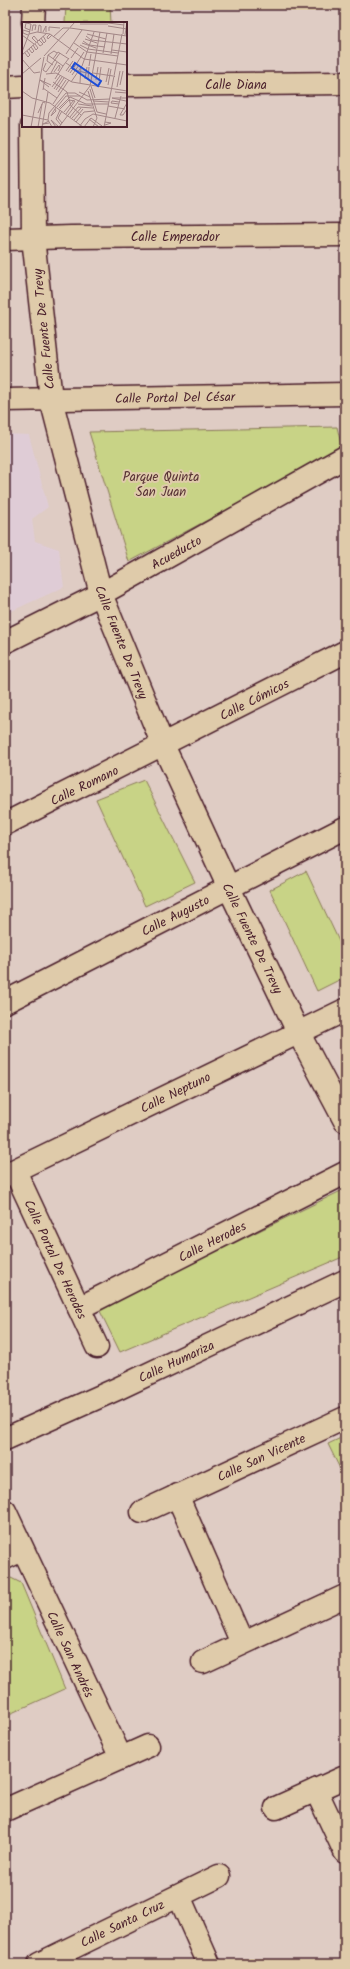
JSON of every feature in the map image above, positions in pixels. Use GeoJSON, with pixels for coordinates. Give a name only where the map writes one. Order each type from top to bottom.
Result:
{"type":"FeatureCollection","features":[{"type":"Feature","properties":{"kind":"street"},"geometry":{"type":"LineString","coordinates":[[33,22],[34,5]]}},
{"type":"Feature","properties":{"kind":"street","name":"Calle Diana"},"geometry":{"type":"LineString","coordinates":[[127,85],[345,84]]}},
{"type":"Feature","properties":{"kind":"street"},"geometry":{"type":"LineString","coordinates":[[5,87],[22,86]]}},
{"type":"Feature","properties":{"kind":"street","name":"Calle Fuente De Trevy"},"geometry":{"type":"LineString","coordinates":[[32,127],[33,238],[51,399],[101,594],[163,745],[229,888],[298,1032],[345,1120]]}},
{"type":"Feature","properties":{"kind":"street","name":"Calle Emperador"},"geometry":{"type":"LineString","coordinates":[[5,239],[345,234]]}},
{"type":"Feature","properties":{"kind":"street","name":"Calle Portal Del César"},"geometry":{"type":"LineString","coordinates":[[5,400],[345,394]]}},
{"type":"Feature","properties":{"kind":"street","name":"Acueducto"},"geometry":{"type":"LineString","coordinates":[[5,642],[101,594],[345,457]]}},
{"type":"Feature","properties":{"kind":"street","name":"Calle Cómicos"},"geometry":{"type":"LineString","coordinates":[[163,745],[345,652]]}},
{"type":"Feature","properties":{"kind":"street","name":"Calle Romano"},"geometry":{"type":"LineString","coordinates":[[5,824],[163,745]]}},
{"type":"Feature","properties":{"kind":"street","name":"Calle Augusto"},"geometry":{"type":"LineString","coordinates":[[5,1002],[345,828]]}},
{"type":"Feature","properties":{"kind":"street","name":"Calle Neptuno"},"geometry":{"type":"LineString","coordinates":[[10,1173],[345,1010]]}},
{"type":"Feature","properties":{"kind":"street","name":"Calle Portal De Herodes"},"geometry":{"type":"LineString","coordinates":[[10,1173],[79,1308],[97,1347]]}},
{"type":"Feature","properties":{"kind":"street","name":"Calle Herodes"},"geometry":{"type":"LineString","coordinates":[[79,1308],[345,1173]]}},
{"type":"Feature","properties":{"kind":"street","name":"Calle Humariza"},"geometry":{"type":"LineString","coordinates":[[5,1439],[119,1388],[345,1281]]}},
{"type":"Feature","properties":{"kind":"street","name":"Calle San Vicente"},"geometry":{"type":"LineString","coordinates":[[142,1512],[345,1418]]}},
{"type":"Feature","properties":{"kind":"street"},"geometry":{"type":"LineString","coordinates":[[177,1495],[242,1643]]}},
{"type":"Feature","properties":{"kind":"street","name":"Calle San Andrés"},"geometry":{"type":"LineString","coordinates":[[5,1511],[14,1554],[121,1758]]}},
{"type":"Feature","properties":{"kind":"street"},"geometry":{"type":"LineString","coordinates":[[203,1662],[345,1596]]}},
{"type":"Feature","properties":{"kind":"street"},"geometry":{"type":"LineString","coordinates":[[5,1810],[148,1746]]}},
{"type":"Feature","properties":{"kind":"street"},"geometry":{"type":"LineString","coordinates":[[276,1808],[345,1777]]}},
{"type":"Feature","properties":{"kind":"street"},"geometry":{"type":"LineString","coordinates":[[316,1790],[345,1852]]}},
{"type":"Feature","properties":{"kind":"street","name":"Calle Santa Cruz"},"geometry":{"type":"LineString","coordinates":[[43,1963],[219,1876]]}},
{"type":"Feature","properties":{"kind":"street","name":"Calle Santa Cruz"},"geometry":{"type":"LineString","coordinates":[[179,1896],[209,1964]]}},
{"type":"Feature","properties":{"kind":"shaded area"},"geometry":{"type":"Polygon","coordinates":[[[5,434],[29,435],[48,507],[32,519],[35,541],[59,549],[64,587],[5,614],[5,434]]]}},
{"type":"Feature","properties":{"kind":"green space"},"geometry":{"type":"Polygon","coordinates":[[[66,5],[110,5],[111,22],[65,22],[66,5]]]}},
{"type":"Feature","properties":{"kind":"green space","name":"Parque Quinta San Juan"},"geometry":{"type":"Polygon","coordinates":[[[337,427],[342,448],[129,562],[89,432],[337,427]]]}},
{"type":"Feature","properties":{"kind":"green space"},"geometry":{"type":"Polygon","coordinates":[[[144,780],[195,882],[145,906],[96,799],[144,780]]]}},
{"type":"Feature","properties":{"kind":"green space"},"geometry":{"type":"Polygon","coordinates":[[[306,871],[345,954],[345,977],[317,991],[270,890],[306,871]]]}},
{"type":"Feature","properties":{"kind":"green space"},"geometry":{"type":"Polygon","coordinates":[[[345,1189],[345,1256],[120,1352],[99,1309],[345,1189]]]}},
{"type":"Feature","properties":{"kind":"green space"},"geometry":{"type":"Polygon","coordinates":[[[345,1436],[345,1479],[328,1444],[345,1436]]]}},
{"type":"Feature","properties":{"kind":"green space"},"geometry":{"type":"Polygon","coordinates":[[[11,1578],[21,1583],[65,1689],[5,1716],[5,1581],[11,1578]]]}}]}
